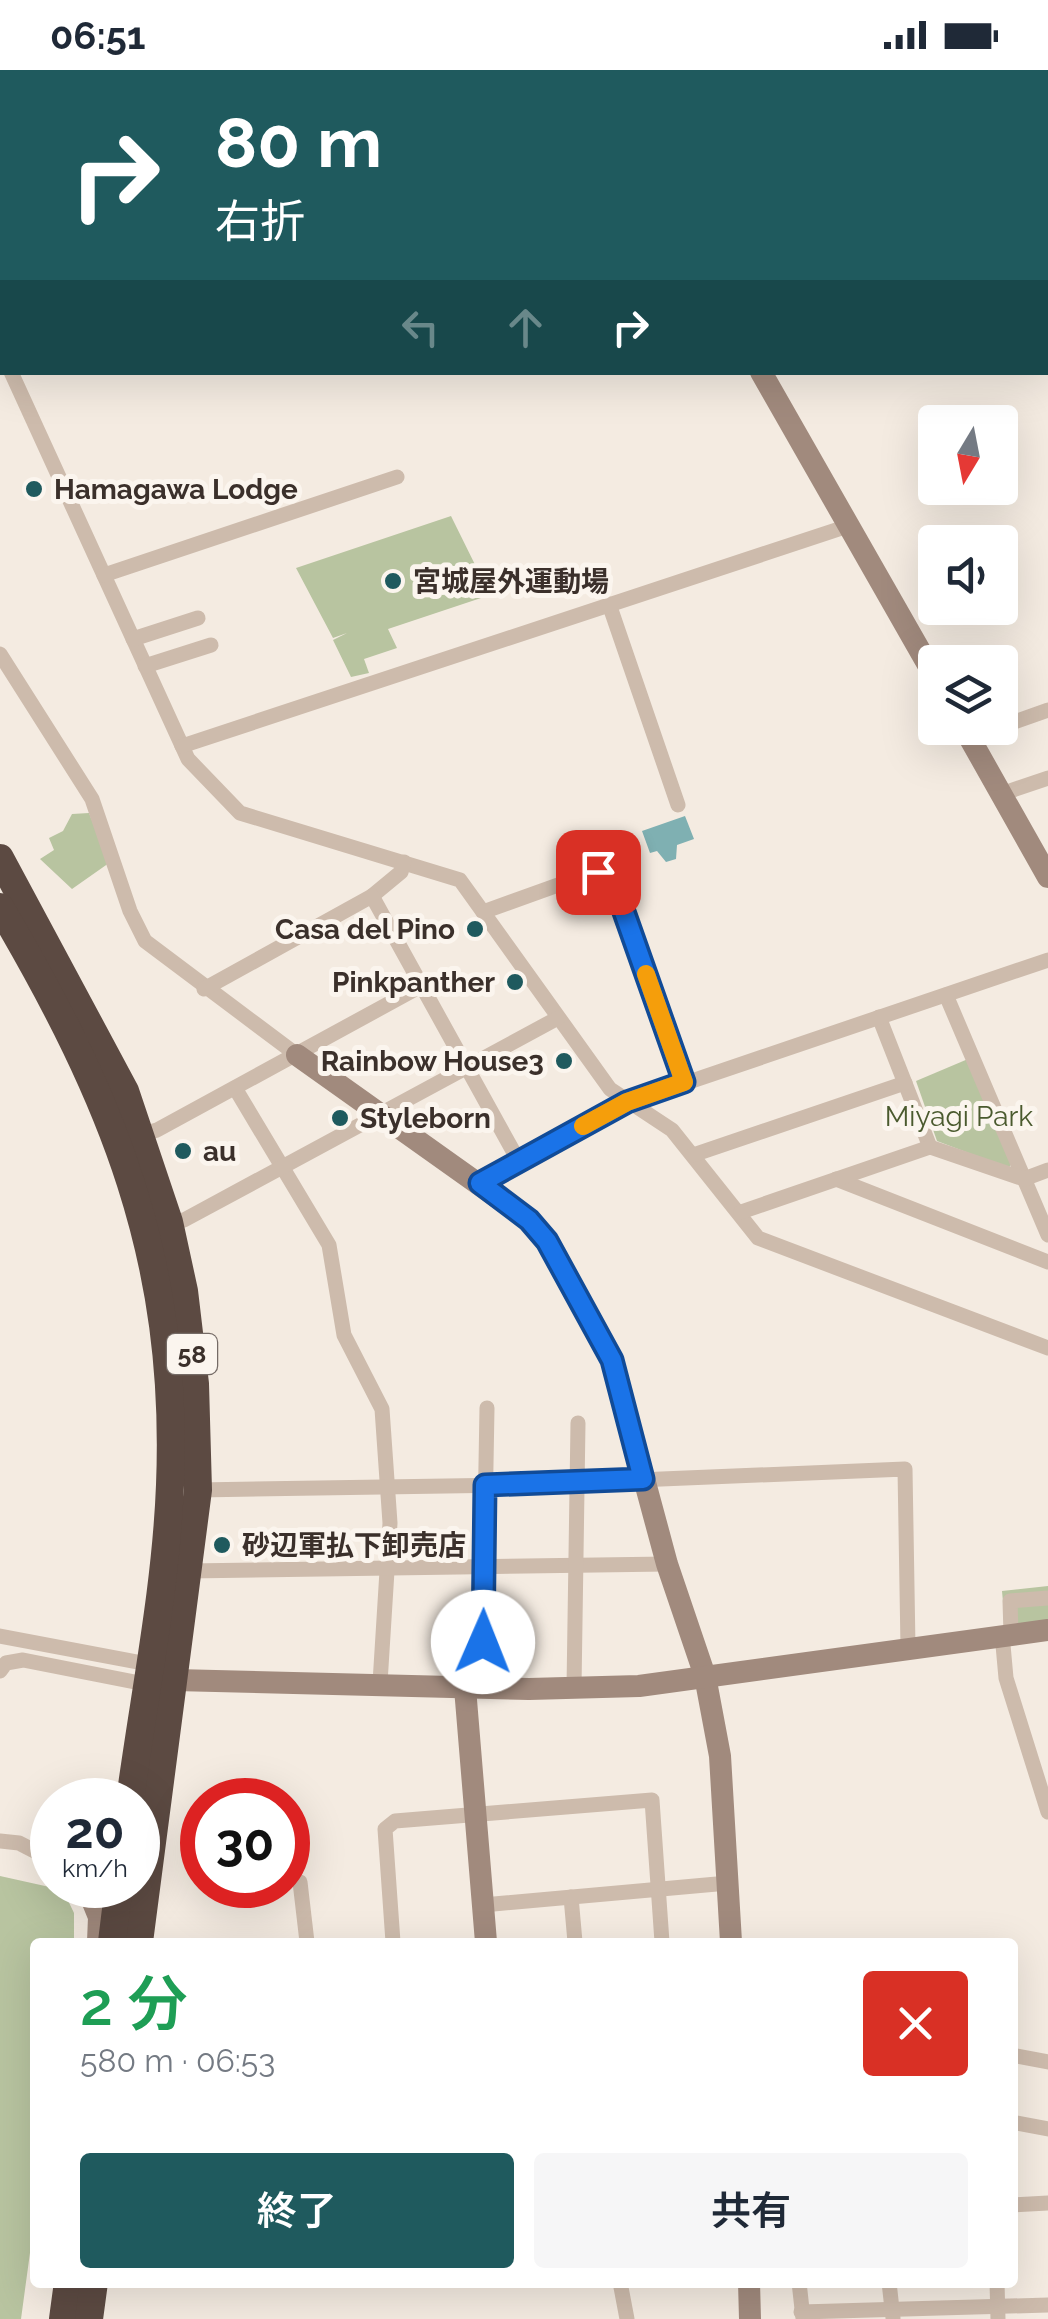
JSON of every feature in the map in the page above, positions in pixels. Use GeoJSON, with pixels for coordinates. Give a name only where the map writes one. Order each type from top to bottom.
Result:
{"type":"FeatureCollection","features":[{"type":"Feature","properties":{"kind":"highway","name":"58"},"geometry":{"type":"LineString","coordinates":[[0,858],[104,1045],[169,1222],[184,1291],[196,1384],[198,1490],[140,1938]]}},
{"type":"Feature","properties":{"kind":"highway","name":"58"},"geometry":{"type":"LineString","coordinates":[[0,908],[103,1100],[147,1226],[161,1297],[170,1388],[170,1487],[133,1778]]}},
{"type":"Feature","properties":{"kind":"highway"},"geometry":{"type":"LineString","coordinates":[[112,1938],[116,1908]]}},
{"type":"Feature","properties":{"kind":"highway"},"geometry":{"type":"LineString","coordinates":[[63,2319],[67,2288]]}},
{"type":"Feature","properties":{"kind":"highway"},"geometry":{"type":"LineString","coordinates":[[89,2319],[93,2288]]}},
{"type":"Feature","properties":{"kind":"street"},"geometry":{"type":"LineString","coordinates":[[12,375],[188,759],[240,813],[460,880],[610,1090],[672,1130],[758,1238],[1048,1348]]}},
{"type":"Feature","properties":{"kind":"street"},"geometry":{"type":"LineString","coordinates":[[764,375],[918,647]]}},
{"type":"Feature","properties":{"kind":"street"},"geometry":{"type":"LineString","coordinates":[[104,574],[397,476]]}},
{"type":"Feature","properties":{"kind":"street"},"geometry":{"type":"LineString","coordinates":[[182,746],[848,526]]}},
{"type":"Feature","properties":{"kind":"street"},"geometry":{"type":"LineString","coordinates":[[610,604],[678,805]]}},
{"type":"Feature","properties":{"kind":"street"},"geometry":{"type":"LineString","coordinates":[[133,640],[198,618]]}},
{"type":"Feature","properties":{"kind":"street"},"geometry":{"type":"LineString","coordinates":[[146,666],[211,646]]}},
{"type":"Feature","properties":{"kind":"street"},"geometry":{"type":"LineString","coordinates":[[0,654],[92,799],[130,911],[145,941],[204,989],[529,1220],[556,1258],[612,1360],[667,1564],[705,1676],[720,1756],[731,1938]]}},
{"type":"Feature","properties":{"kind":"street"},"geometry":{"type":"LineString","coordinates":[[1018,720],[1048,710]]}},
{"type":"Feature","properties":{"kind":"street"},"geometry":{"type":"LineString","coordinates":[[974,745],[1001,794],[1041,849],[1048,877]]}},
{"type":"Feature","properties":{"kind":"street"},"geometry":{"type":"LineString","coordinates":[[1001,794],[1048,778]]}},
{"type":"Feature","properties":{"kind":"street"},"geometry":{"type":"LineString","coordinates":[[204,989],[372,896],[401,872],[404,862]]}},
{"type":"Feature","properties":{"kind":"street"},"geometry":{"type":"LineString","coordinates":[[484,912],[598,872],[612,878],[684,1082]]}},
{"type":"Feature","properties":{"kind":"street"},"geometry":{"type":"LineString","coordinates":[[372,896],[518,1160]]}},
{"type":"Feature","properties":{"kind":"street"},"geometry":{"type":"LineString","coordinates":[[480,1183],[627,1102],[1048,960]]}},
{"type":"Feature","properties":{"kind":"street"},"geometry":{"type":"LineString","coordinates":[[140,1135],[421,986]]}},
{"type":"Feature","properties":{"kind":"street"},"geometry":{"type":"LineString","coordinates":[[946,994],[1048,1235]]}},
{"type":"Feature","properties":{"kind":"street"},"geometry":{"type":"LineString","coordinates":[[879,1017],[930,1147]]}},
{"type":"Feature","properties":{"kind":"street"},"geometry":{"type":"LineString","coordinates":[[169,1222],[184,1220],[558,1018]]}},
{"type":"Feature","properties":{"kind":"street"},"geometry":{"type":"LineString","coordinates":[[693,1155],[904,1083]]}},
{"type":"Feature","properties":{"kind":"street"},"geometry":{"type":"LineString","coordinates":[[235,1088],[329,1245],[344,1334],[382,1409],[388,1570],[380,1683]]}},
{"type":"Feature","properties":{"kind":"street"},"geometry":{"type":"LineString","coordinates":[[741,1212],[930,1147],[1024,1179],[1048,1170]]}},
{"type":"Feature","properties":{"kind":"street"},"geometry":{"type":"LineString","coordinates":[[836,1179],[1048,1262]]}},
{"type":"Feature","properties":{"kind":"street"},"geometry":{"type":"LineString","coordinates":[[486,1938],[476,1815],[474,1688],[485,1568],[487,1408]]}},
{"type":"Feature","properties":{"kind":"street"},"geometry":{"type":"LineString","coordinates":[[574,1688],[578,1422]]}},
{"type":"Feature","properties":{"kind":"street"},"geometry":{"type":"LineString","coordinates":[[198,1490],[485,1485],[905,1468],[908,1647]]}},
{"type":"Feature","properties":{"kind":"street"},"geometry":{"type":"LineString","coordinates":[[188,1571],[667,1564]]}},
{"type":"Feature","properties":{"kind":"street"},"geometry":{"type":"LineString","coordinates":[[1048,1598],[1010,1601],[1006,1634],[1006,1678],[1048,1812]]}},
{"type":"Feature","properties":{"kind":"street"},"geometry":{"type":"LineString","coordinates":[[0,1636],[175,1680],[574,1688],[676,1684],[705,1676],[1048,1630]]}},
{"type":"Feature","properties":{"kind":"street"},"geometry":{"type":"LineString","coordinates":[[0,1672],[6,1663],[23,1660],[146,1674]]}},
{"type":"Feature","properties":{"kind":"street"},"geometry":{"type":"LineString","coordinates":[[394,1938],[385,1829],[394,1820],[652,1800],[662,1938]]}},
{"type":"Feature","properties":{"kind":"street"},"geometry":{"type":"LineString","coordinates":[[0,1841],[30,1849]]}},
{"type":"Feature","properties":{"kind":"street"},"geometry":{"type":"LineString","coordinates":[[483,1905],[728,1883]]}},
{"type":"Feature","properties":{"kind":"street"},"geometry":{"type":"LineString","coordinates":[[571,1897],[574,1938]]}},
{"type":"Feature","properties":{"kind":"street"},"geometry":{"type":"LineString","coordinates":[[95,1908],[98,1938]]}},
{"type":"Feature","properties":{"kind":"street"},"geometry":{"type":"LineString","coordinates":[[303,1908],[307,1938]]}},
{"type":"Feature","properties":{"kind":"street"},"geometry":{"type":"LineString","coordinates":[[1018,2056],[1048,2062]]}},
{"type":"Feature","properties":{"kind":"street"},"geometry":{"type":"LineString","coordinates":[[1018,2123],[1048,2129]]}},
{"type":"Feature","properties":{"kind":"street"},"geometry":{"type":"LineString","coordinates":[[1018,2205],[1048,2203]]}},
{"type":"Feature","properties":{"kind":"street"},"geometry":{"type":"LineString","coordinates":[[621,2288],[627,2319]]}},
{"type":"Feature","properties":{"kind":"street"},"geometry":{"type":"LineString","coordinates":[[748,2288],[750,2319]]}},
{"type":"Feature","properties":{"kind":"street"},"geometry":{"type":"LineString","coordinates":[[800,2288],[802,2316],[998,2313],[1048,2305]]}},
{"type":"Feature","properties":{"kind":"street"},"geometry":{"type":"LineString","coordinates":[[889,2288],[891,2314]]}},
{"type":"Feature","properties":{"kind":"street"},"geometry":{"type":"LineString","coordinates":[[997,2288],[998,2313]]}},
{"type":"Feature","properties":{"kind":"green space","name":"宮城屋外運動場"},"geometry":{"type":"Polygon","coordinates":[[[451,516],[490,595],[388,629],[397,648],[364,659],[369,673],[351,677],[333,640],[347,633],[333,638],[296,568],[451,516]]]}},
{"type":"Feature","properties":{"kind":"green space"},"geometry":{"type":"Polygon","coordinates":[[[89,813],[109,863],[72,889],[40,859],[54,850],[49,838],[63,831],[72,814],[89,813]]]}},
{"type":"Feature","properties":{"kind":"green space","name":"Miyagi Park"},"geometry":{"type":"Polygon","coordinates":[[[968,1059],[1013,1163],[1008,1168],[937,1141],[916,1081],[968,1059]]]}},
{"type":"Feature","properties":{"kind":"green space"},"geometry":{"type":"Polygon","coordinates":[[[1048,1586],[1048,1630],[1006,1634],[1002,1591],[1048,1586]]]}},
{"type":"Feature","properties":{"kind":"green space"},"geometry":{"type":"Polygon","coordinates":[[[0,1876],[30,1883],[30,1908],[72,1908],[74,1913],[74,1938],[30,1938],[30,2253],[21,2319],[0,2319],[0,1876]]]}},
{"type":"Feature","properties":{"kind":"water"},"geometry":{"type":"Polygon","coordinates":[[[685,816],[694,839],[677,845],[676,859],[666,862],[657,851],[650,853],[642,831],[685,816]]]}},
{"type":"Feature","properties":{"kind":"slow traffic"},"geometry":{"type":"LineString","coordinates":[[583,1126],[627,1102],[684,1082],[646,974]]}},
{"type":"Feature","properties":{"kind":"place","name":"Hamagawa Lodge"},"geometry":{"type":"Point","coordinates":[34,489]}},
{"type":"Feature","properties":{"kind":"place","name":"宮城屋外運動場"},"geometry":{"type":"Point","coordinates":[393,581]}},
{"type":"Feature","properties":{"kind":"place","name":"Casa del Pino"},"geometry":{"type":"Point","coordinates":[475,929]}},
{"type":"Feature","properties":{"kind":"place","name":"Pinkpanther"},"geometry":{"type":"Point","coordinates":[515,982]}},
{"type":"Feature","properties":{"kind":"place","name":"Rainbow House3"},"geometry":{"type":"Point","coordinates":[564,1061]}},
{"type":"Feature","properties":{"kind":"place","name":"Styleborn"},"geometry":{"type":"Point","coordinates":[340,1118]}},
{"type":"Feature","properties":{"kind":"place","name":"au"},"geometry":{"type":"Point","coordinates":[183,1151]}},
{"type":"Feature","properties":{"kind":"place","name":"砂辺軍払下卸売店"},"geometry":{"type":"Point","coordinates":[222,1545]}},
{"type":"Feature","properties":{"kind":"route"},"geometry":{"type":"LineString","coordinates":[[483,1642],[485,1485],[643,1479],[612,1360],[547,1241],[529,1220],[480,1183],[627,1102],[684,1082],[612,878],[598,872]]}}]}
